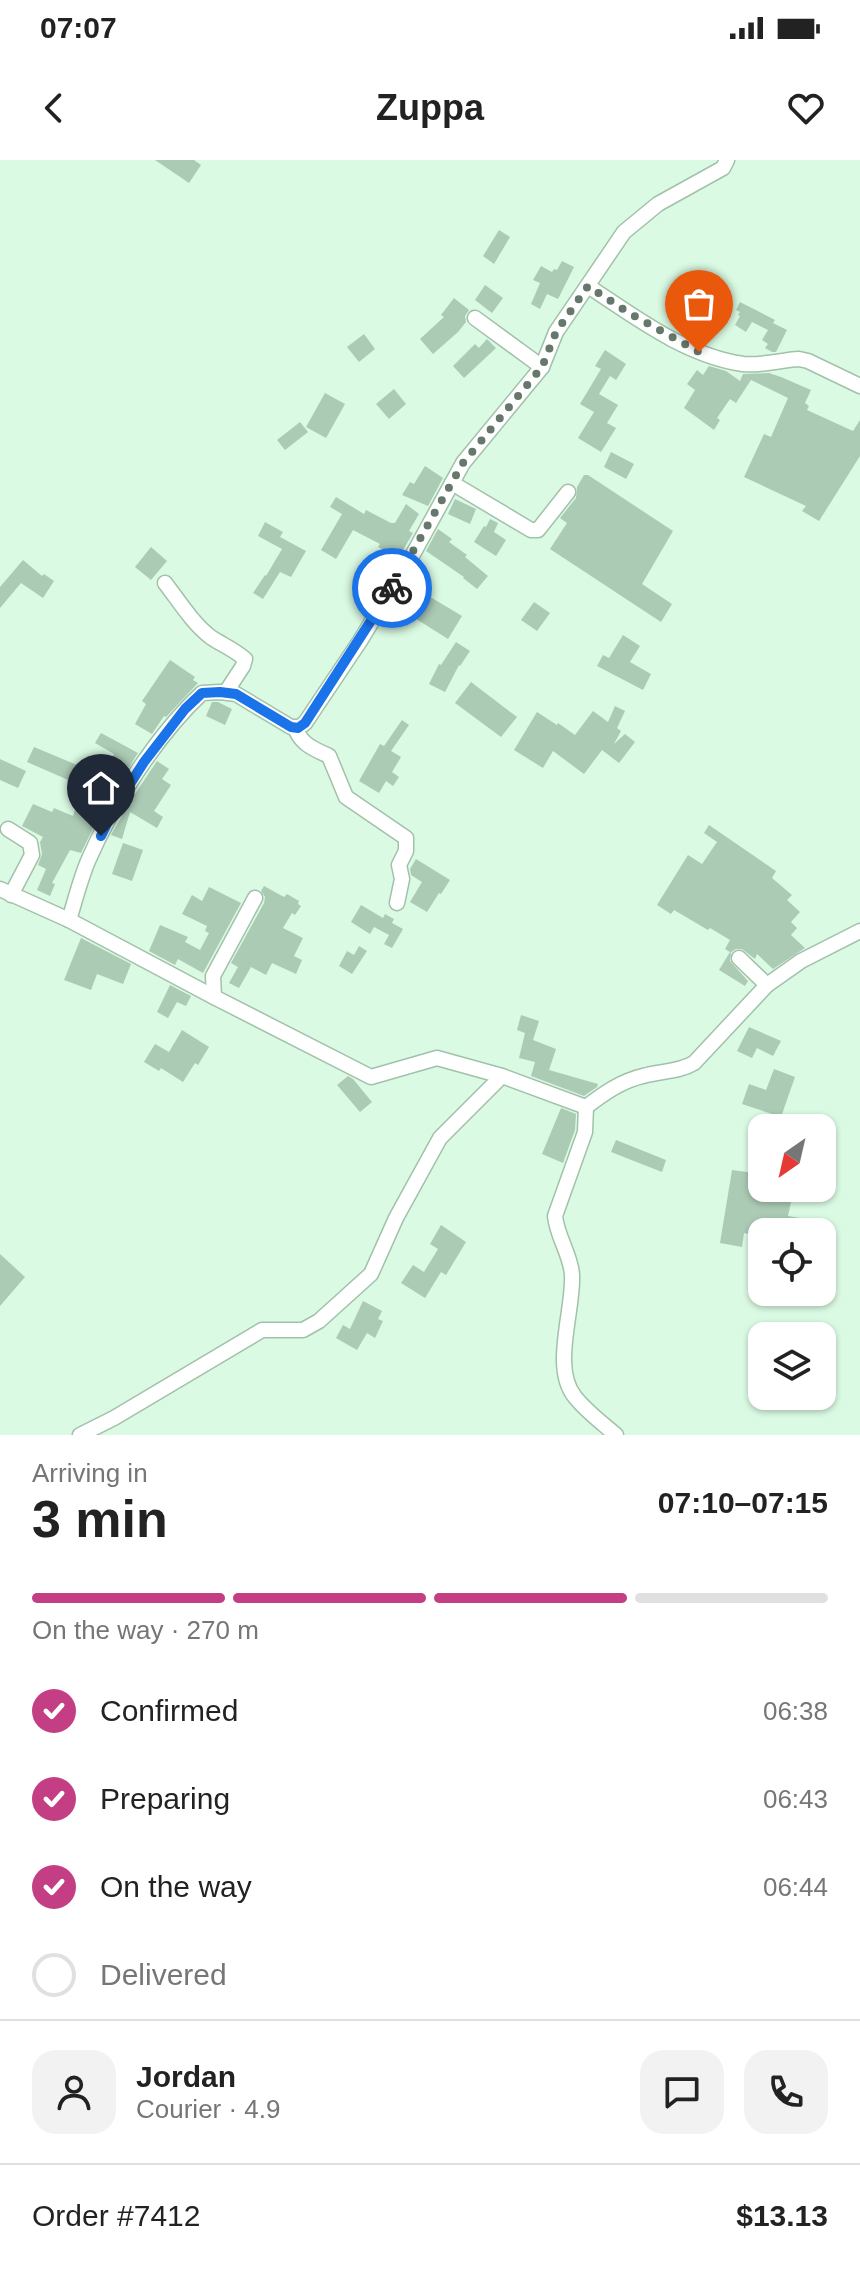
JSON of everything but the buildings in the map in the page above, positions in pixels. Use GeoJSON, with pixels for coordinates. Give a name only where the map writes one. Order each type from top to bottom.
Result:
{"type":"FeatureCollection","features":[{"type":"Feature","properties":{"kind":"street"},"geometry":{"type":"LineString","coordinates":[[69,920],[88,862],[114,809],[144,762],[185,709],[202,693],[226,692],[236,694],[295,727],[305,723],[412,556],[463,463],[542,367],[556,332],[624,232],[658,204],[723,168],[727,160]]}},
{"type":"Feature","properties":{"kind":"street"},"geometry":{"type":"LineString","coordinates":[[588,286],[648,325],[699,352],[743,364],[799,359],[860,386]]}},
{"type":"Feature","properties":{"kind":"street"},"geometry":{"type":"LineString","coordinates":[[475,318],[542,367]]}},
{"type":"Feature","properties":{"kind":"street"},"geometry":{"type":"LineString","coordinates":[[452,483],[531,530],[538,530],[568,492]]}},
{"type":"Feature","properties":{"kind":"street"},"geometry":{"type":"LineString","coordinates":[[165,583],[196,623],[211,637],[245,659],[226,692]]}},
{"type":"Feature","properties":{"kind":"street"},"geometry":{"type":"LineString","coordinates":[[295,727],[298,736],[307,745],[329,756],[346,797],[406,838],[406,851],[399,865],[402,879],[397,903]]}},
{"type":"Feature","properties":{"kind":"street"},"geometry":{"type":"LineString","coordinates":[[8,829],[30,843],[32,855],[6,892],[69,920],[371,1077],[437,1058],[502,1076],[586,1107]]}},
{"type":"Feature","properties":{"kind":"street"},"geometry":{"type":"LineString","coordinates":[[214,997],[213,976],[255,898]]}},
{"type":"Feature","properties":{"kind":"street"},"geometry":{"type":"LineString","coordinates":[[586,1107],[612,1088],[641,1076],[686,1068],[694,1063],[767,985],[801,961],[860,931]]}},
{"type":"Feature","properties":{"kind":"street"},"geometry":{"type":"LineString","coordinates":[[739,958],[767,985]]}},
{"type":"Feature","properties":{"kind":"street"},"geometry":{"type":"LineString","coordinates":[[80,1435],[262,1330],[303,1330],[319,1321],[371,1274],[396,1218],[440,1138],[502,1076]]}},
{"type":"Feature","properties":{"kind":"street"},"geometry":{"type":"LineString","coordinates":[[586,1107],[585,1132],[555,1216],[556,1231],[570,1263],[572,1278],[565,1370],[573,1396],[616,1435]]}},
{"type":"Feature","properties":{"kind":"way so far"},"geometry":{"type":"LineString","coordinates":[[392,588],[463,463],[542,367],[556,332],[588,286],[657,330],[699,352]]}},
{"type":"Feature","properties":{"kind":"route"},"geometry":{"type":"LineString","coordinates":[[101,836],[144,762],[185,709],[202,693],[236,694],[291,727],[298,728],[305,723],[392,588]]}}]}
